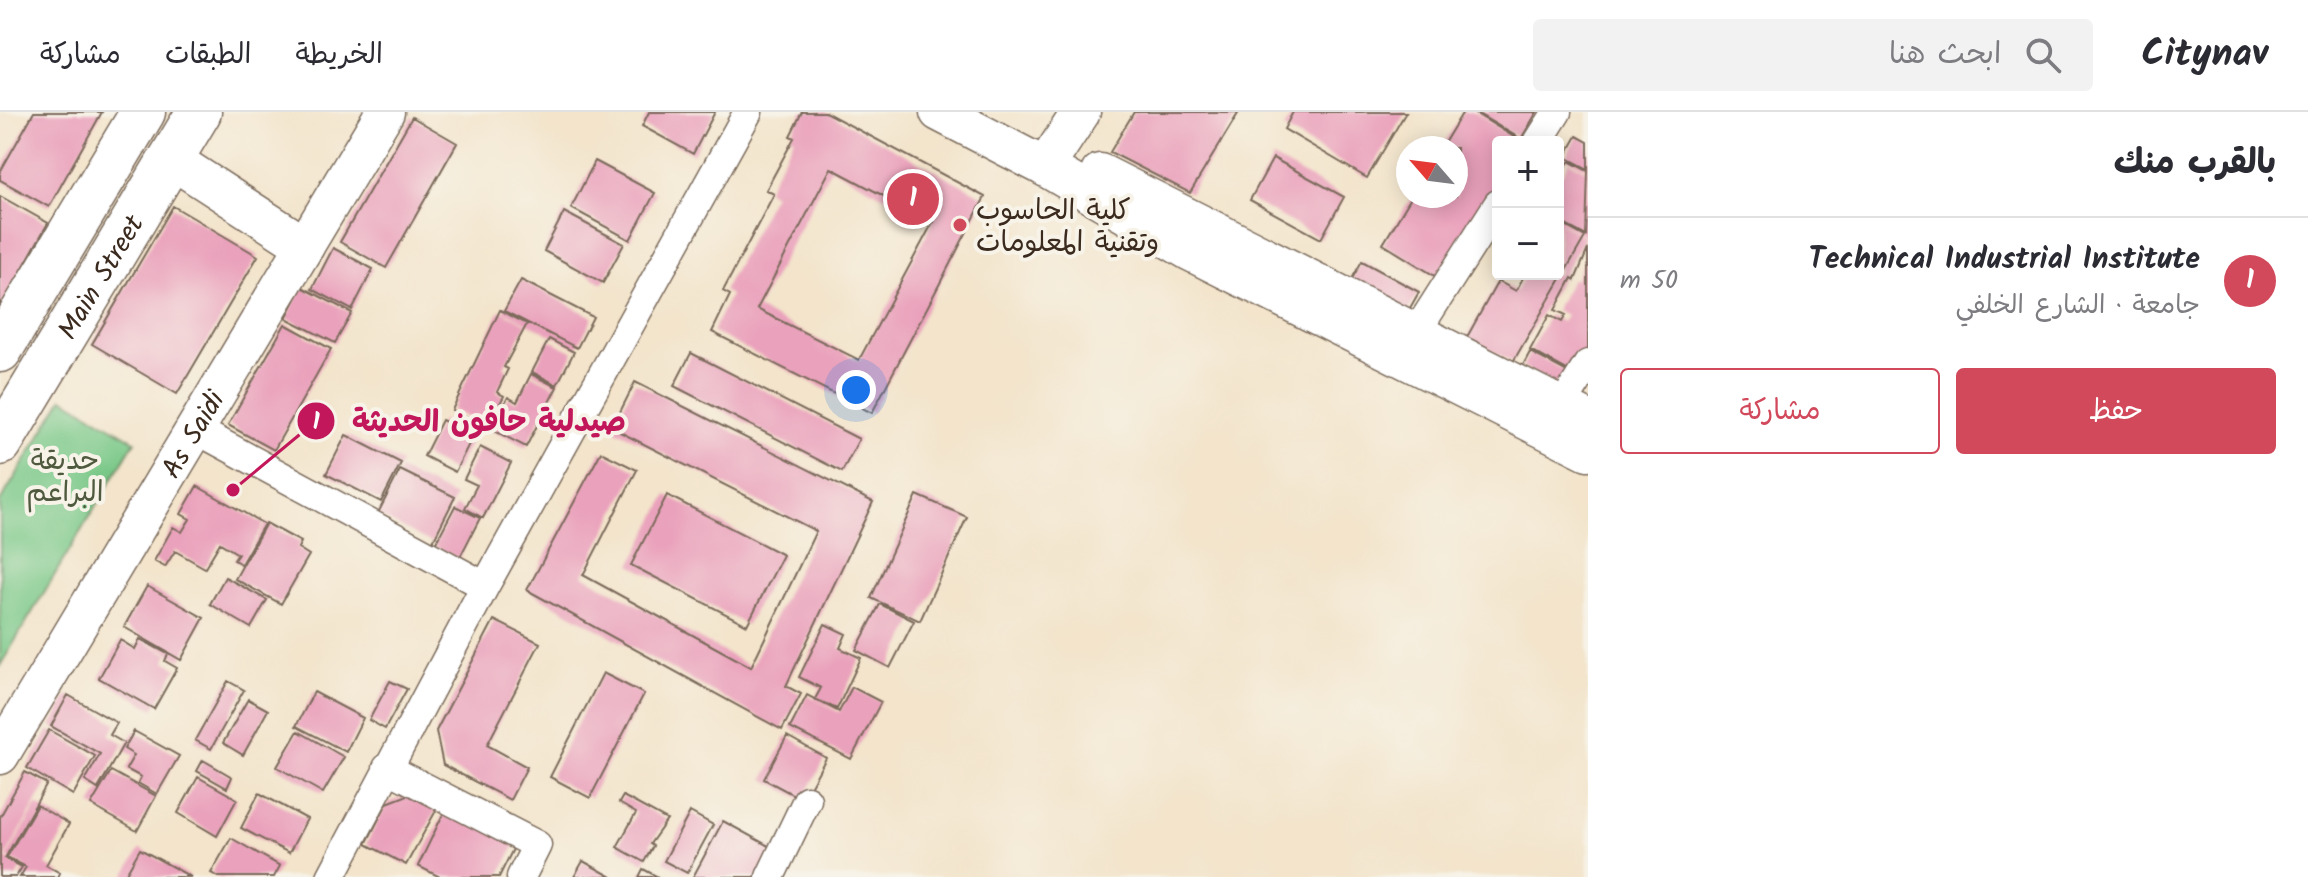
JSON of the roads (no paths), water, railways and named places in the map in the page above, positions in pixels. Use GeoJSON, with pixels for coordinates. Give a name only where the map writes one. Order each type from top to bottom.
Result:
{"type":"FeatureCollection","features":[{"type":"Feature","properties":{"kind":"main road","name":"Main Street"},"geometry":{"type":"LineString","coordinates":[[0,350],[143,112]]}},
{"type":"Feature","properties":{"kind":"main road","name":"Main Street"},"geometry":{"type":"LineString","coordinates":[[0,443],[199,112]]}},
{"type":"Feature","properties":{"kind":"street","name":"As Saidi"},"geometry":{"type":"LineString","coordinates":[[0,755],[385,112]]}},
{"type":"Feature","properties":{"kind":"street"},"geometry":{"type":"LineString","coordinates":[[331,877],[485,586],[748,112]]}},
{"type":"Feature","properties":{"kind":"street"},"geometry":{"type":"LineString","coordinates":[[939,112],[1410,346],[1588,451]]}},
{"type":"Feature","properties":{"kind":"street"},"geometry":{"type":"LineString","coordinates":[[1045,167],[1081,112]]}},
{"type":"Feature","properties":{"kind":"street"},"geometry":{"type":"LineString","coordinates":[[1542,136],[1557,112]]}},
{"type":"Feature","properties":{"kind":"street"},"geometry":{"type":"LineString","coordinates":[[171,159],[305,246]]}},
{"type":"Feature","properties":{"kind":"street"},"geometry":{"type":"LineString","coordinates":[[1410,346],[1496,208]]}},
{"type":"Feature","properties":{"kind":"street"},"geometry":{"type":"LineString","coordinates":[[1410,346],[1575,413],[1588,364]]}},
{"type":"Feature","properties":{"kind":"street"},"geometry":{"type":"LineString","coordinates":[[195,429],[485,586]]}},
{"type":"Feature","properties":{"kind":"street"},"geometry":{"type":"LineString","coordinates":[[387,768],[537,845],[521,877]]}},
{"type":"Feature","properties":{"kind":"street"},"geometry":{"type":"LineString","coordinates":[[770,877],[807,800]]}},
{"type":"Feature","properties":{"kind":"place","name":"Technical Industrial Institute"},"geometry":{"type":"Point","coordinates":[913,199]}},
{"type":"Feature","properties":{"kind":"place","name":"كلية الحاسوب وتقنية المعلومات"},"geometry":{"type":"Point","coordinates":[960,225]}},
{"type":"Feature","properties":{"kind":"place","name":"صيدلية حافون الحديثة"},"geometry":{"type":"Point","coordinates":[233,490]}},
{"type":"Feature","properties":{"kind":"park label","name":"حديقة البراعم"},"geometry":{"type":"Point","coordinates":[65,475]}}]}
